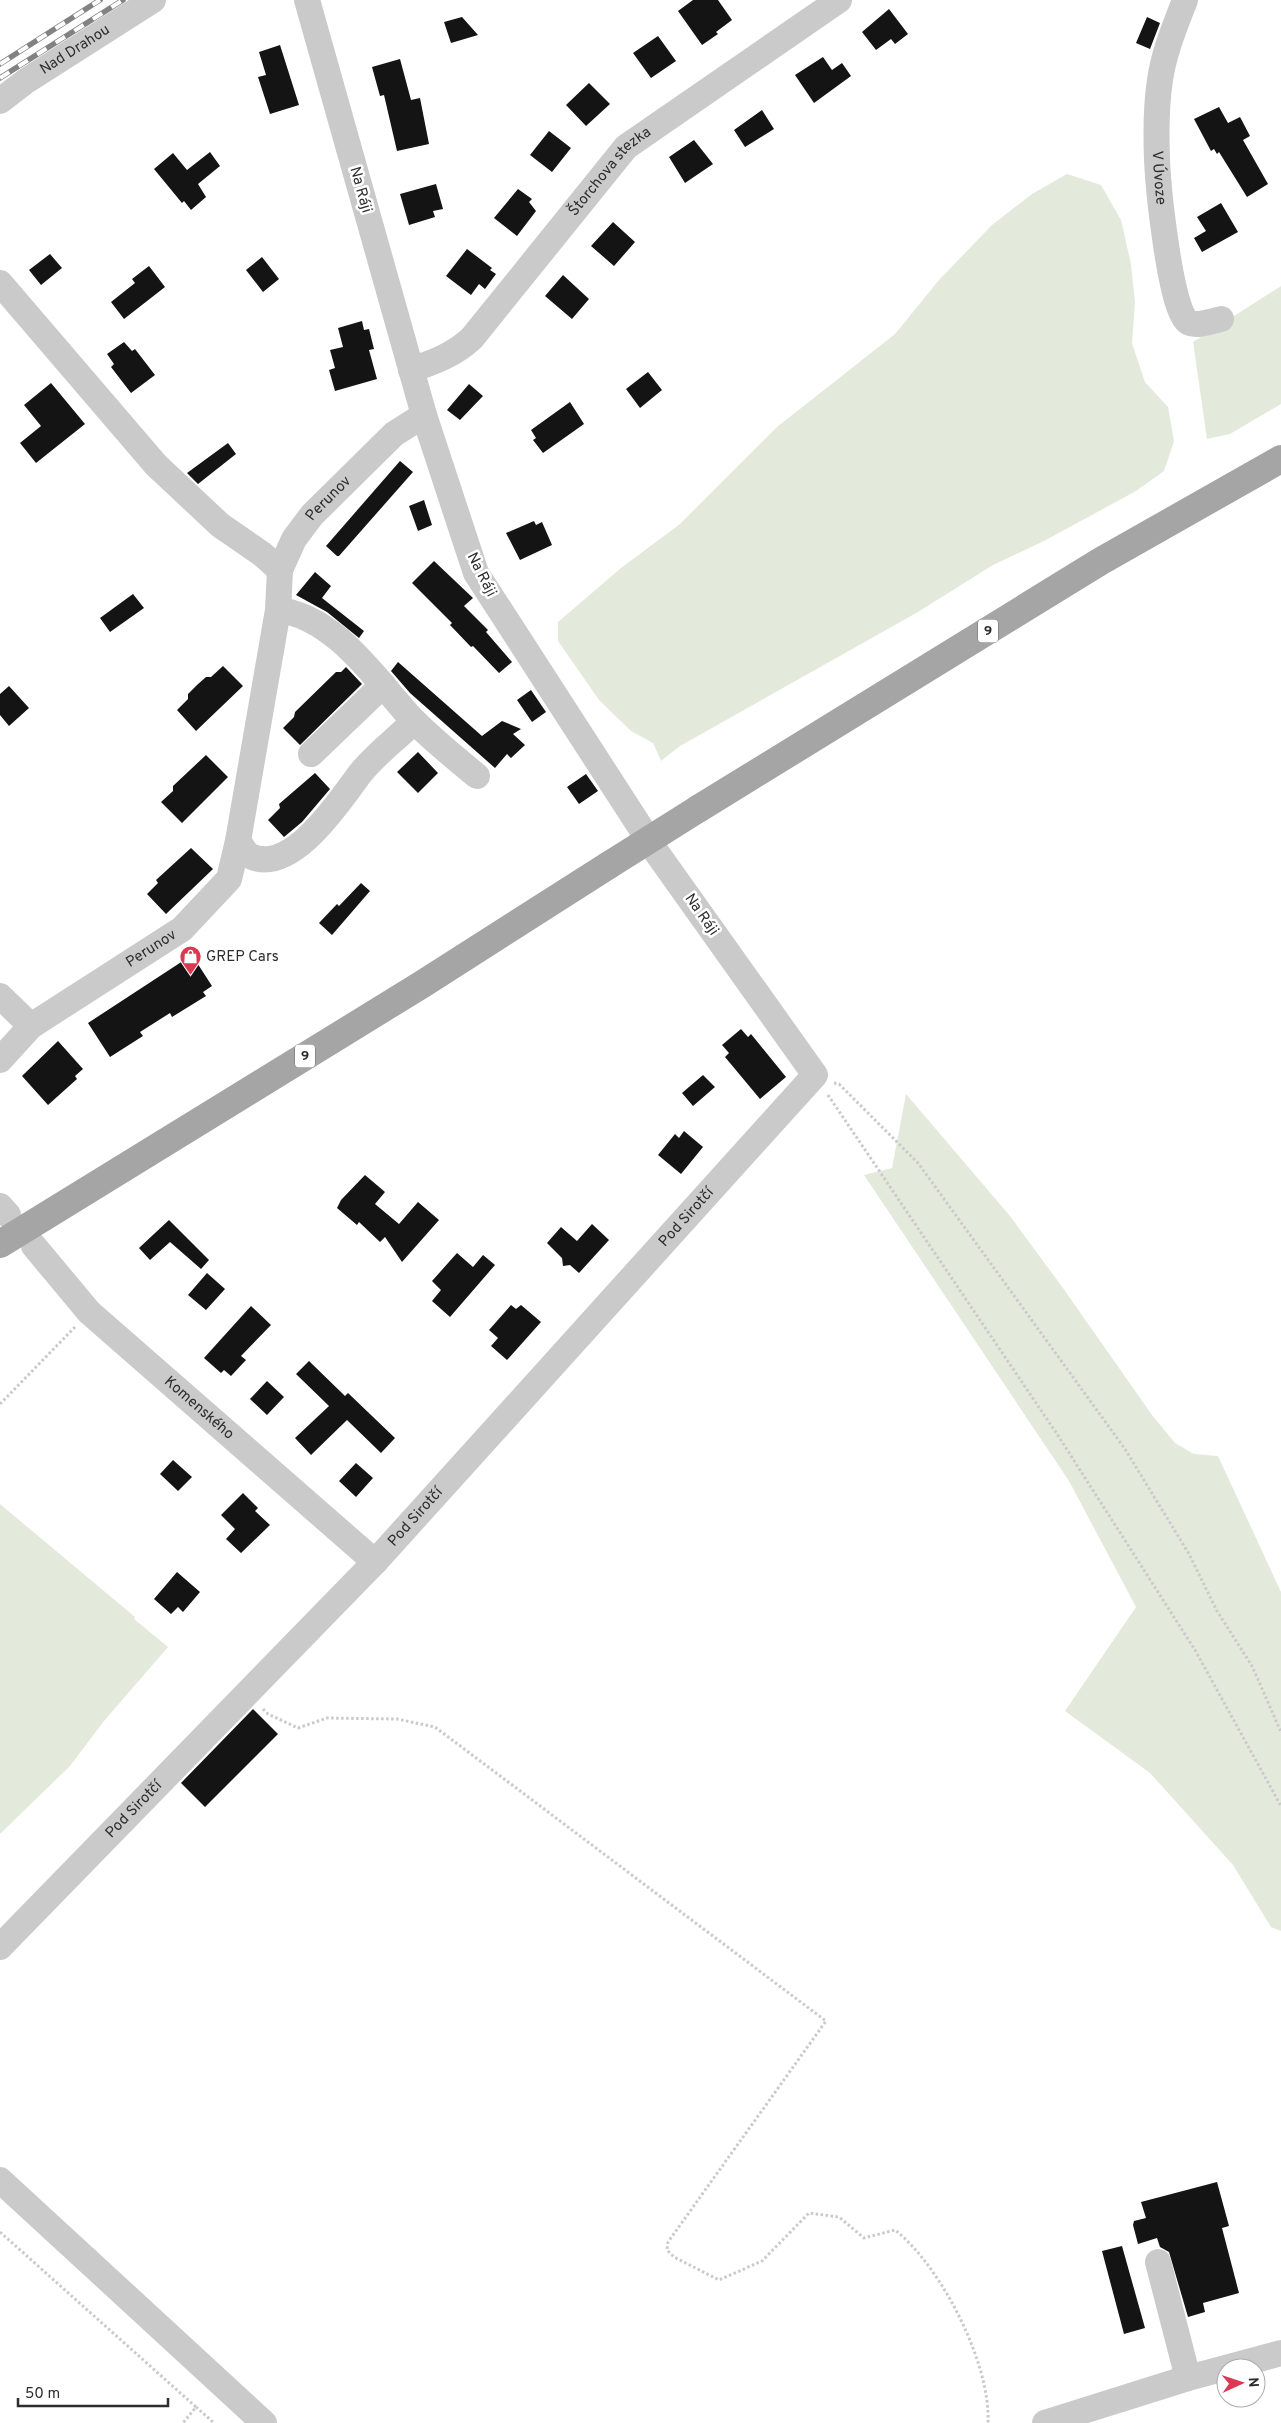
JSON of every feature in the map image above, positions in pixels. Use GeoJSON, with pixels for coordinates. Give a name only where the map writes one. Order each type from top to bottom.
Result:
{"type":"FeatureCollection","features":[{"type":"Feature","properties":{"kind":"main road","name":"9"},"geometry":{"type":"LineString","coordinates":[[0,1244],[412,990],[698,809],[1101,561],[1281,459]]}},
{"type":"Feature","properties":{"kind":"street","name":"Nad Drahou"},"geometry":{"type":"LineString","coordinates":[[0,101],[26,81],[153,0]]}},
{"type":"Feature","properties":{"kind":"street","name":"Na Ráji"},"geometry":{"type":"LineString","coordinates":[[307,0],[424,415],[476,573],[657,852],[815,1075]]}},
{"type":"Feature","properties":{"kind":"street","name":"Štorchova stezka"},"geometry":{"type":"LineString","coordinates":[[411,370],[447,357],[472,338],[626,147],[839,0]]}},
{"type":"Feature","properties":{"kind":"street","name":"V Úvoze"},"geometry":{"type":"LineString","coordinates":[[1184,0],[1164,58],[1160,80],[1156,128],[1161,212],[1174,287],[1181,314],[1186,322],[1192,324],[1221,319]]}},
{"type":"Feature","properties":{"kind":"street"},"geometry":{"type":"LineString","coordinates":[[0,283],[156,465],[220,525],[262,554],[280,570]]}},
{"type":"Feature","properties":{"kind":"street","name":"Perunov"},"geometry":{"type":"LineString","coordinates":[[0,1060],[31,1026],[182,929],[229,879],[238,841],[278,610],[280,570],[294,539],[312,515],[394,434],[424,415]]}},
{"type":"Feature","properties":{"kind":"street"},"geometry":{"type":"LineString","coordinates":[[278,610],[294,612],[320,626],[361,660],[414,721],[477,776]]}},
{"type":"Feature","properties":{"kind":"street"},"geometry":{"type":"LineString","coordinates":[[311,754],[383,686]]}},
{"type":"Feature","properties":{"kind":"street"},"geometry":{"type":"LineString","coordinates":[[238,841],[248,855],[262,860],[289,854],[340,804],[360,775],[414,721]]}},
{"type":"Feature","properties":{"kind":"street"},"geometry":{"type":"LineString","coordinates":[[0,996],[31,1026]]}},
{"type":"Feature","properties":{"kind":"street","name":"Pod Sirotčí"},"geometry":{"type":"LineString","coordinates":[[0,1947],[375,1562],[815,1075]]}},
{"type":"Feature","properties":{"kind":"street","name":"Komenského"},"geometry":{"type":"LineString","coordinates":[[34,1246],[89,1312],[375,1562]]}},
{"type":"Feature","properties":{"kind":"street"},"geometry":{"type":"LineString","coordinates":[[0,2180],[264,2423]]}},
{"type":"Feature","properties":{"kind":"street"},"geometry":{"type":"LineString","coordinates":[[1158,2262],[1188,2378]]}},
{"type":"Feature","properties":{"kind":"street"},"geometry":{"type":"LineString","coordinates":[[1045,2423],[1188,2378],[1281,2353]]}},
{"type":"Feature","properties":{"kind":"path"},"geometry":{"type":"LineString","coordinates":[[815,1075],[839,1084],[918,1163],[1125,1449],[1166,1513],[1217,1611],[1252,1666],[1281,1732]]}},
{"type":"Feature","properties":{"kind":"path"},"geometry":{"type":"LineString","coordinates":[[815,1075],[1057,1434],[1195,1650],[1281,1806]]}},
{"type":"Feature","properties":{"kind":"path"},"geometry":{"type":"LineString","coordinates":[[0,1404],[89,1312]]}},
{"type":"Feature","properties":{"kind":"path"},"geometry":{"type":"LineString","coordinates":[[249,1693],[268,1714],[298,1728],[327,1718],[397,1719],[434,1727],[826,2021],[668,2242],[667,2250],[674,2257],[719,2280],[762,2261],[809,2213],[839,2217],[864,2238],[895,2230],[914,2249],[954,2305],[972,2344],[986,2383],[988,2423]]}},
{"type":"Feature","properties":{"kind":"path"},"geometry":{"type":"LineString","coordinates":[[0,2232],[214,2423]]}},
{"type":"Feature","properties":{"kind":"path"},"geometry":{"type":"LineString","coordinates":[[183,2423],[196,2407]]}},
{"type":"Feature","properties":{"kind":"green space"},"geometry":{"type":"Polygon","coordinates":[[[1067,174],[1101,185],[1121,220],[1131,264],[1135,303],[1132,343],[1145,382],[1168,407],[1174,441],[1164,471],[1136,491],[1044,541],[993,565],[918,612],[680,746],[661,761],[653,743],[631,731],[599,700],[558,641],[558,622],[621,568],[680,524],[777,427],[895,334],[939,280],[992,225],[1032,194],[1067,174]]]}},
{"type":"Feature","properties":{"kind":"green space"},"geometry":{"type":"Polygon","coordinates":[[[1281,286],[1281,404],[1230,434],[1207,439],[1193,342],[1281,286]]]}},
{"type":"Feature","properties":{"kind":"green space"},"geometry":{"type":"Polygon","coordinates":[[[906,1094],[1010,1216],[1152,1415],[1175,1443],[1194,1454],[1218,1456],[1281,1592],[1281,1931],[1271,1927],[1233,1865],[1150,1773],[1065,1711],[1136,1607],[1069,1481],[864,1175],[892,1168],[906,1094]]]}},
{"type":"Feature","properties":{"kind":"green space"},"geometry":{"type":"Polygon","coordinates":[[[0,1504],[168,1647],[104,1721],[70,1766],[0,1834],[0,1504]]]}},
{"type":"Feature","properties":{"kind":"building"},"geometry":{"type":"Polygon","coordinates":[[[693,0],[718,0],[732,20],[716,32],[718,34],[702,45],[678,11],[693,0]]]}},
{"type":"Feature","properties":{"kind":"building"},"geometry":{"type":"Polygon","coordinates":[[[889,9],[908,34],[895,44],[891,39],[876,50],[862,32],[889,9]]]}},
{"type":"Feature","properties":{"kind":"building"},"geometry":{"type":"Polygon","coordinates":[[[462,17],[478,35],[451,43],[444,22],[462,17]]]}},
{"type":"Feature","properties":{"kind":"building"},"geometry":{"type":"Polygon","coordinates":[[[1147,17],[1160,23],[1150,49],[1136,43],[1147,17]]]}},
{"type":"Feature","properties":{"kind":"building"},"geometry":{"type":"Polygon","coordinates":[[[658,36],[676,61],[651,78],[633,53],[658,36]]]}},
{"type":"Feature","properties":{"kind":"building"},"geometry":{"type":"Polygon","coordinates":[[[280,45],[299,105],[270,114],[258,77],[266,75],[259,52],[280,45]]]}},
{"type":"Feature","properties":{"kind":"building"},"geometry":{"type":"Polygon","coordinates":[[[823,57],[832,70],[842,63],[851,76],[814,103],[795,75],[823,57]]]}},
{"type":"Feature","properties":{"kind":"building"},"geometry":{"type":"Polygon","coordinates":[[[400,59],[411,100],[420,98],[429,144],[397,151],[384,95],[380,96],[372,67],[400,59]]]}},
{"type":"Feature","properties":{"kind":"building"},"geometry":{"type":"Polygon","coordinates":[[[589,83],[610,104],[586,126],[566,105],[589,83]]]}},
{"type":"Feature","properties":{"kind":"building"},"geometry":{"type":"Polygon","coordinates":[[[1219,107],[1228,123],[1240,117],[1250,136],[1243,140],[1268,184],[1247,197],[1219,152],[1217,154],[1214,149],[1211,151],[1194,119],[1219,107]]]}},
{"type":"Feature","properties":{"kind":"building"},"geometry":{"type":"Polygon","coordinates":[[[762,110],[774,129],[745,147],[734,130],[762,110]]]}},
{"type":"Feature","properties":{"kind":"building"},"geometry":{"type":"Polygon","coordinates":[[[549,131],[571,148],[552,172],[530,155],[549,131]]]}},
{"type":"Feature","properties":{"kind":"building"},"geometry":{"type":"Polygon","coordinates":[[[694,140],[713,164],[685,183],[669,157],[694,140]]]}},
{"type":"Feature","properties":{"kind":"building"},"geometry":{"type":"Polygon","coordinates":[[[210,152],[220,166],[198,184],[206,197],[191,210],[184,201],[182,203],[154,169],[173,153],[187,170],[210,152]]]}},
{"type":"Feature","properties":{"kind":"building"},"geometry":{"type":"Polygon","coordinates":[[[436,184],[443,209],[433,211],[435,217],[409,225],[400,194],[436,184]]]}},
{"type":"Feature","properties":{"kind":"building"},"geometry":{"type":"Polygon","coordinates":[[[518,189],[532,199],[529,202],[536,211],[517,236],[494,218],[518,189]]]}},
{"type":"Feature","properties":{"kind":"building"},"geometry":{"type":"Polygon","coordinates":[[[1221,203],[1238,232],[1202,252],[1194,238],[1206,231],[1197,217],[1221,203]]]}},
{"type":"Feature","properties":{"kind":"building"},"geometry":{"type":"Polygon","coordinates":[[[613,222],[635,242],[614,266],[591,246],[613,222]]]}},
{"type":"Feature","properties":{"kind":"building"},"geometry":{"type":"Polygon","coordinates":[[[467,249],[492,268],[490,270],[496,274],[485,289],[479,284],[471,295],[446,276],[467,249]]]}},
{"type":"Feature","properties":{"kind":"building"},"geometry":{"type":"Polygon","coordinates":[[[50,254],[62,268],[41,285],[29,270],[50,254]]]}},
{"type":"Feature","properties":{"kind":"building"},"geometry":{"type":"Polygon","coordinates":[[[262,257],[279,279],[263,292],[246,270],[262,257]]]}},
{"type":"Feature","properties":{"kind":"building"},"geometry":{"type":"Polygon","coordinates":[[[149,266],[165,287],[124,319],[111,302],[135,283],[132,279],[149,266]]]}},
{"type":"Feature","properties":{"kind":"building"},"geometry":{"type":"Polygon","coordinates":[[[563,275],[589,299],[572,319],[545,296],[563,275]]]}},
{"type":"Feature","properties":{"kind":"building"},"geometry":{"type":"Polygon","coordinates":[[[362,321],[364,330],[369,329],[374,349],[369,350],[377,379],[335,391],[329,370],[335,368],[330,350],[343,347],[338,328],[362,321]]]}},
{"type":"Feature","properties":{"kind":"building"},"geometry":{"type":"Polygon","coordinates":[[[124,342],[132,351],[135,349],[155,375],[131,393],[111,367],[114,364],[107,354],[124,342]]]}},
{"type":"Feature","properties":{"kind":"building"},"geometry":{"type":"Polygon","coordinates":[[[648,372],[662,390],[640,408],[626,389],[648,372]]]}},
{"type":"Feature","properties":{"kind":"building"},"geometry":{"type":"Polygon","coordinates":[[[51,383],[85,424],[36,463],[20,443],[41,426],[24,405],[51,383]]]}},
{"type":"Feature","properties":{"kind":"building"},"geometry":{"type":"Polygon","coordinates":[[[469,384],[483,396],[460,420],[447,410],[469,384]]]}},
{"type":"Feature","properties":{"kind":"building"},"geometry":{"type":"Polygon","coordinates":[[[570,402],[584,424],[543,453],[533,440],[536,438],[531,430],[570,402]]]}},
{"type":"Feature","properties":{"kind":"building"},"geometry":{"type":"Polygon","coordinates":[[[228,443],[236,454],[198,484],[187,473],[228,443]]]}},
{"type":"Feature","properties":{"kind":"building"},"geometry":{"type":"Polygon","coordinates":[[[400,461],[413,472],[337,556],[326,546],[400,461]]]}},
{"type":"Feature","properties":{"kind":"building"},"geometry":{"type":"Polygon","coordinates":[[[424,500],[432,525],[418,531],[409,506],[424,500]]]}},
{"type":"Feature","properties":{"kind":"building"},"geometry":{"type":"Polygon","coordinates":[[[534,521],[536,525],[542,522],[552,545],[520,560],[506,533],[534,521]]]}},
{"type":"Feature","properties":{"kind":"building"},"geometry":{"type":"Polygon","coordinates":[[[434,561],[473,598],[464,606],[488,630],[486,632],[512,662],[499,673],[473,646],[471,647],[450,625],[452,623],[412,583],[434,561]]]}},
{"type":"Feature","properties":{"kind":"building"},"geometry":{"type":"Polygon","coordinates":[[[315,572],[331,586],[322,598],[364,631],[359,638],[327,612],[296,595],[315,572]]]}},
{"type":"Feature","properties":{"kind":"building"},"geometry":{"type":"Polygon","coordinates":[[[133,594],[144,608],[110,632],[100,618],[133,594]]]}},
{"type":"Feature","properties":{"kind":"building"},"geometry":{"type":"Polygon","coordinates":[[[398,662],[482,736],[502,721],[521,729],[513,734],[525,745],[511,758],[507,754],[495,768],[410,693],[391,671],[398,662]]]}},
{"type":"Feature","properties":{"kind":"building"},"geometry":{"type":"Polygon","coordinates":[[[223,666],[243,686],[196,731],[177,710],[188,699],[188,694],[197,685],[206,677],[211,677],[223,666]]]}},
{"type":"Feature","properties":{"kind":"building"},"geometry":{"type":"Polygon","coordinates":[[[346,667],[362,684],[300,745],[283,728],[294,717],[295,712],[336,672],[341,672],[346,667]]]}},
{"type":"Feature","properties":{"kind":"building"},"geometry":{"type":"Polygon","coordinates":[[[9,686],[29,708],[9,726],[0,715],[0,694],[9,686]]]}},
{"type":"Feature","properties":{"kind":"building"},"geometry":{"type":"Polygon","coordinates":[[[531,690],[546,712],[532,722],[517,700],[531,690]]]}},
{"type":"Feature","properties":{"kind":"building"},"geometry":{"type":"Polygon","coordinates":[[[418,752],[438,773],[418,793],[397,772],[418,752]]]}},
{"type":"Feature","properties":{"kind":"building"},"geometry":{"type":"Polygon","coordinates":[[[206,755],[228,777],[182,823],[161,802],[173,791],[173,786],[206,755]]]}},
{"type":"Feature","properties":{"kind":"building"},"geometry":{"type":"Polygon","coordinates":[[[315,773],[330,789],[302,822],[284,837],[268,820],[280,808],[279,804],[315,773]]]}},
{"type":"Feature","properties":{"kind":"building"},"geometry":{"type":"Polygon","coordinates":[[[586,774],[598,791],[579,804],[567,787],[586,774]]]}},
{"type":"Feature","properties":{"kind":"building"},"geometry":{"type":"Polygon","coordinates":[[[191,848],[213,869],[166,914],[147,894],[158,883],[156,880],[191,848]]]}},
{"type":"Feature","properties":{"kind":"building"},"geometry":{"type":"Polygon","coordinates":[[[361,883],[370,891],[332,935],[319,923],[361,883]]]}},
{"type":"Feature","properties":{"kind":"building"},"geometry":{"type":"Polygon","coordinates":[[[192,955],[212,986],[203,992],[206,996],[172,1017],[170,1013],[140,1032],[143,1036],[110,1057],[88,1023],[192,955]]]}},
{"type":"Feature","properties":{"kind":"building"},"geometry":{"type":"Polygon","coordinates":[[[741,1029],[748,1037],[751,1034],[786,1077],[760,1099],[725,1057],[729,1053],[722,1045],[741,1029]]]}},
{"type":"Feature","properties":{"kind":"building"},"geometry":{"type":"Polygon","coordinates":[[[58,1041],[83,1069],[75,1076],[77,1079],[48,1105],[22,1076],[58,1041]]]}},
{"type":"Feature","properties":{"kind":"building"},"geometry":{"type":"Polygon","coordinates":[[[703,1075],[715,1087],[693,1106],[682,1093],[703,1075]]]}},
{"type":"Feature","properties":{"kind":"building"},"geometry":{"type":"Polygon","coordinates":[[[684,1131],[703,1147],[681,1174],[658,1155],[675,1134],[679,1138],[684,1131]]]}},
{"type":"Feature","properties":{"kind":"building"},"geometry":{"type":"Polygon","coordinates":[[[365,1175],[385,1192],[375,1204],[399,1224],[418,1202],[439,1220],[402,1262],[385,1237],[380,1242],[359,1222],[357,1225],[337,1208],[341,1200],[365,1175]]]}},
{"type":"Feature","properties":{"kind":"building"},"geometry":{"type":"Polygon","coordinates":[[[169,1220],[209,1260],[201,1269],[170,1242],[150,1260],[139,1248],[169,1220]]]}},
{"type":"Feature","properties":{"kind":"building"},"geometry":{"type":"Polygon","coordinates":[[[592,1224],[609,1240],[579,1273],[570,1265],[563,1266],[562,1258],[547,1243],[561,1227],[577,1241],[592,1224]]]}},
{"type":"Feature","properties":{"kind":"building"},"geometry":{"type":"Polygon","coordinates":[[[457,1253],[473,1267],[483,1255],[495,1265],[450,1317],[432,1301],[441,1290],[432,1281],[457,1253]]]}},
{"type":"Feature","properties":{"kind":"building"},"geometry":{"type":"Polygon","coordinates":[[[207,1273],[225,1289],[206,1310],[188,1295],[207,1273]]]}},
{"type":"Feature","properties":{"kind":"building"},"geometry":{"type":"Polygon","coordinates":[[[511,1305],[516,1309],[521,1305],[541,1322],[507,1360],[491,1346],[498,1338],[489,1330],[511,1305]]]}},
{"type":"Feature","properties":{"kind":"building"},"geometry":{"type":"Polygon","coordinates":[[[251,1306],[271,1325],[241,1356],[246,1360],[231,1376],[224,1370],[221,1373],[204,1358],[251,1306]]]}},
{"type":"Feature","properties":{"kind":"building"},"geometry":{"type":"Polygon","coordinates":[[[309,1361],[345,1396],[348,1393],[395,1438],[381,1453],[347,1420],[311,1455],[295,1438],[329,1406],[296,1374],[309,1361]]]}},
{"type":"Feature","properties":{"kind":"building"},"geometry":{"type":"Polygon","coordinates":[[[267,1381],[284,1397],[267,1415],[250,1399],[267,1381]]]}},
{"type":"Feature","properties":{"kind":"building"},"geometry":{"type":"Polygon","coordinates":[[[173,1460],[192,1477],[178,1491],[160,1474],[173,1460]]]}},
{"type":"Feature","properties":{"kind":"building"},"geometry":{"type":"Polygon","coordinates":[[[356,1463],[373,1478],[356,1497],[339,1481],[356,1463]]]}},
{"type":"Feature","properties":{"kind":"building"},"geometry":{"type":"Polygon","coordinates":[[[243,1493],[258,1508],[255,1511],[270,1525],[241,1553],[226,1539],[235,1529],[221,1515],[243,1493]]]}},
{"type":"Feature","properties":{"kind":"building"},"geometry":{"type":"Polygon","coordinates":[[[177,1572],[200,1592],[183,1612],[178,1607],[171,1614],[154,1599],[177,1572]]]}},
{"type":"Feature","properties":{"kind":"building"},"geometry":{"type":"Polygon","coordinates":[[[253,1709],[278,1734],[205,1807],[181,1783],[253,1709]]]}},
{"type":"Feature","properties":{"kind":"building"},"geometry":{"type":"Polygon","coordinates":[[[1217,2182],[1229,2226],[1222,2228],[1239,2293],[1203,2303],[1205,2312],[1188,2317],[1169,2252],[1160,2247],[1157,2238],[1138,2244],[1133,2225],[1134,2221],[1146,2218],[1141,2202],[1217,2182]]]}},
{"type":"Feature","properties":{"kind":"building"},"geometry":{"type":"Polygon","coordinates":[[[1122,2246],[1145,2328],[1124,2334],[1102,2251],[1122,2246]]]}},
{"type":"Feature","properties":{"kind":"railway"},"geometry":{"type":"LineString","coordinates":[[0,64],[100,0]]}},
{"type":"Feature","properties":{"kind":"railway"},"geometry":{"type":"LineString","coordinates":[[0,78],[123,0]]}},
{"type":"Feature","properties":{"kind":"place","name":"GREP Cars"},"geometry":{"type":"Point","coordinates":[190,976]}}]}
